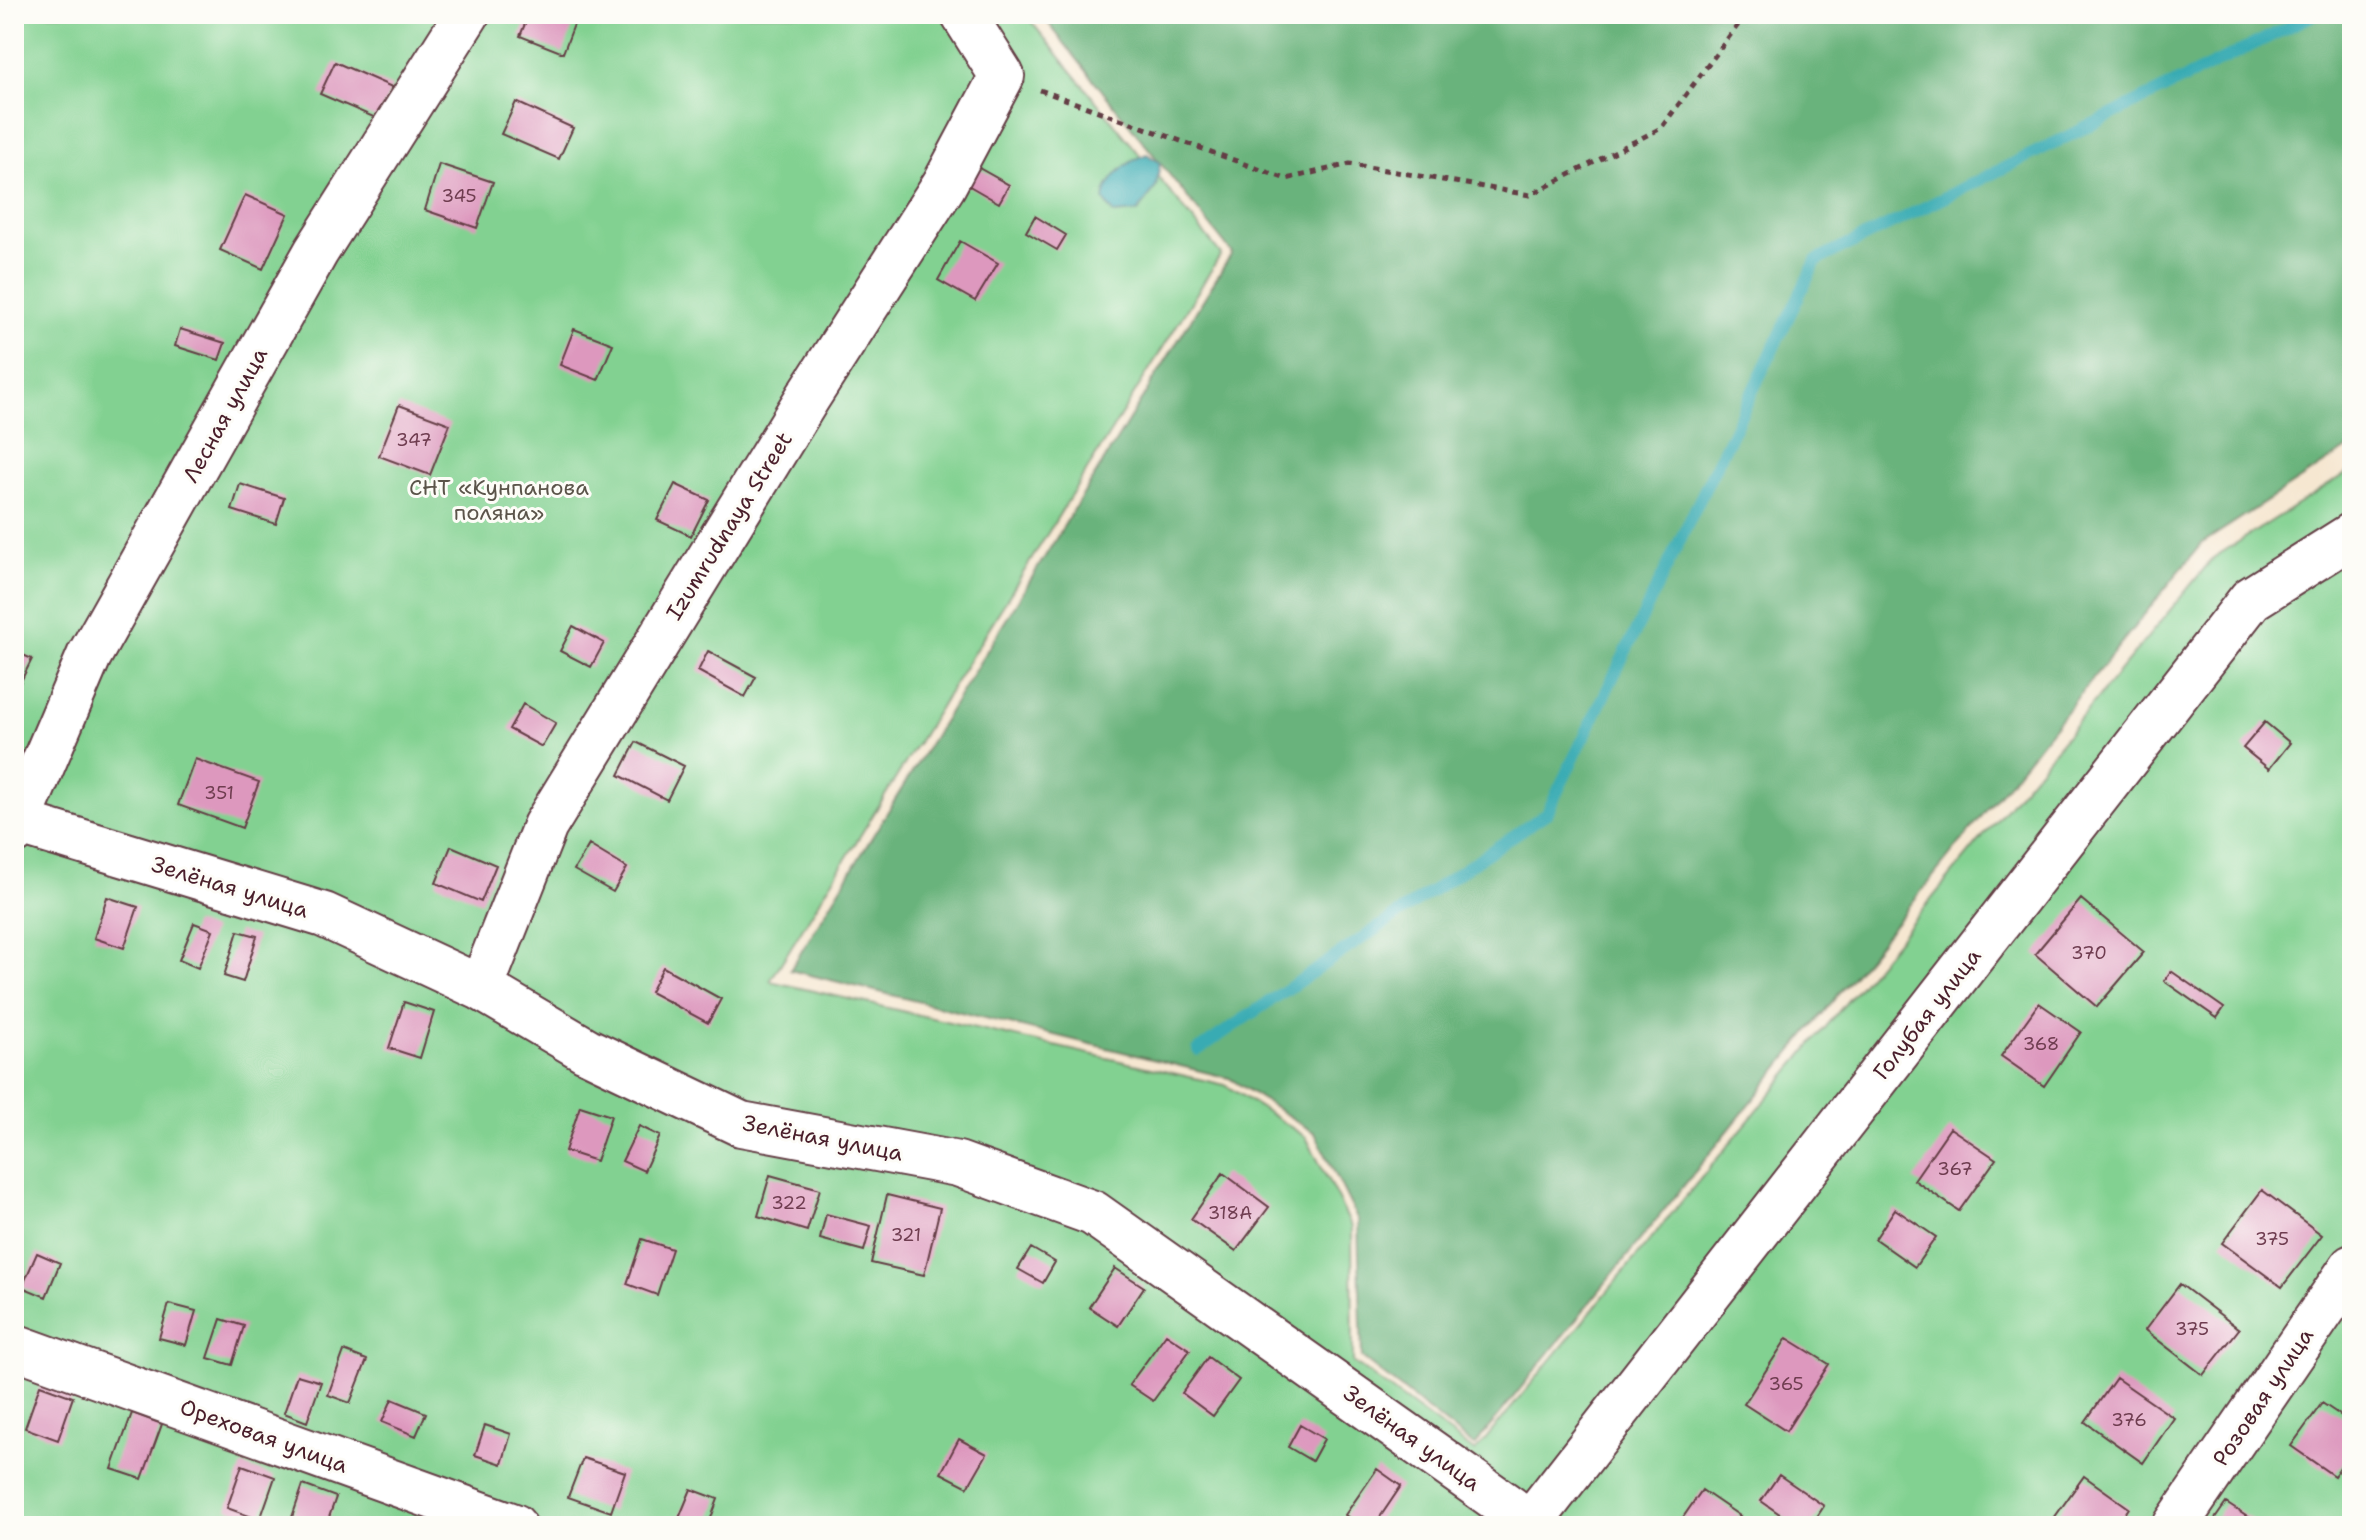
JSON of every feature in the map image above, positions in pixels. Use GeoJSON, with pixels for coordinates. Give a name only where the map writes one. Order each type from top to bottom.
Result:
{"type":"FeatureCollection","features":[{"type":"Feature","properties":{"kind":"street","name":"Лесная улица"},"geometry":{"type":"LineString","coordinates":[[16,827],[89,656],[316,252],[467,14]]}},
{"type":"Feature","properties":{"kind":"street"},"geometry":{"type":"LineString","coordinates":[[963,14],[1002,76]]}},
{"type":"Feature","properties":{"kind":"street","name":"Izumrudnaya Street"},"geometry":{"type":"LineString","coordinates":[[481,988],[545,826],[808,397],[944,185],[1002,76]]}},
{"type":"Feature","properties":{"kind":"street","name":"Голубая улица"},"geometry":{"type":"LineString","coordinates":[[1532,1524],[2251,599],[2352,535]]}},
{"type":"Feature","properties":{"kind":"street","name":"Зелёная улица"},"geometry":{"type":"LineString","coordinates":[[16,827],[324,915],[481,988],[586,1050],[741,1124],[958,1164],[1093,1213],[1532,1524]]}},
{"type":"Feature","properties":{"kind":"street","name":"Розовая улица"},"geometry":{"type":"LineString","coordinates":[[2175,1526],[2352,1267]]}},
{"type":"Feature","properties":{"kind":"street","name":"Ореховая улица"},"geometry":{"type":"LineString","coordinates":[[14,1346],[514,1526]]}},
{"type":"Feature","properties":{"kind":"path"},"geometry":{"type":"LineString","coordinates":[[1002,76],[1286,179],[1350,164],[1530,195],[1661,128],[1746,14]]}},
{"type":"Feature","properties":{"kind":"green space","name":"СНТ «Кунпанова поляна»"},"geometry":{"type":"Polygon","coordinates":[[[14,14],[1025,14],[1221,254],[770,981],[1225,1085],[1306,1137],[1352,1227],[1353,1362],[1475,1452],[2213,558],[2352,470],[2352,1526],[14,1526],[14,14]]]}},
{"type":"Feature","properties":{"kind":"green space"},"geometry":{"type":"Polygon","coordinates":[[[1041,14],[2352,14],[2352,446],[2201,544],[1474,1446],[1362,1358],[1358,1220],[1315,1133],[1229,1078],[790,970],[1232,253],[1041,14]]]}},
{"type":"Feature","properties":{"kind":"water"},"geometry":{"type":"Polygon","coordinates":[[[1147,154],[1160,163],[1156,187],[1138,212],[1114,214],[1104,200],[1109,185],[1125,166],[1147,154]]]}},
{"type":"Feature","properties":{"kind":"building"},"geometry":{"type":"Polygon","coordinates":[[[529,14],[578,14],[563,53],[520,36],[529,14]]]}},
{"type":"Feature","properties":{"kind":"building"},"geometry":{"type":"Polygon","coordinates":[[[335,62],[392,87],[378,119],[320,94],[335,62]]]}},
{"type":"Feature","properties":{"kind":"building"},"geometry":{"type":"Polygon","coordinates":[[[516,102],[573,128],[559,159],[501,134],[516,102]]]}},
{"type":"Feature","properties":{"kind":"building"},"geometry":{"type":"Polygon","coordinates":[[[970,163],[1009,185],[999,203],[959,180],[970,163]]]}},
{"type":"Feature","properties":{"kind":"building"},"geometry":{"type":"Polygon","coordinates":[[[439,164],[493,182],[477,228],[425,210],[439,164]]]}},
{"type":"Feature","properties":{"kind":"building"},"geometry":{"type":"Polygon","coordinates":[[[245,195],[288,214],[263,269],[220,250],[245,195]]]}},
{"type":"Feature","properties":{"kind":"building"},"geometry":{"type":"Polygon","coordinates":[[[1035,216],[1066,235],[1057,250],[1026,232],[1035,216]]]}},
{"type":"Feature","properties":{"kind":"building"},"geometry":{"type":"Polygon","coordinates":[[[960,241],[998,263],[975,301],[938,280],[960,241]]]}},
{"type":"Feature","properties":{"kind":"building"},"geometry":{"type":"Polygon","coordinates":[[[180,329],[225,343],[219,360],[175,346],[180,329]]]}},
{"type":"Feature","properties":{"kind":"building"},"geometry":{"type":"Polygon","coordinates":[[[574,329],[613,344],[598,380],[560,365],[574,329]]]}},
{"type":"Feature","properties":{"kind":"building"},"geometry":{"type":"Polygon","coordinates":[[[399,405],[450,424],[430,475],[379,456],[399,405]]]}},
{"type":"Feature","properties":{"kind":"building"},"geometry":{"type":"Polygon","coordinates":[[[240,484],[284,498],[276,524],[232,510],[240,484]]]}},
{"type":"Feature","properties":{"kind":"building"},"geometry":{"type":"Polygon","coordinates":[[[675,484],[709,500],[691,536],[657,520],[675,484]]]}},
{"type":"Feature","properties":{"kind":"building"},"geometry":{"type":"Polygon","coordinates":[[[573,626],[604,643],[591,667],[560,651],[573,626]]]}},
{"type":"Feature","properties":{"kind":"building"},"geometry":{"type":"Polygon","coordinates":[[[14,651],[32,659],[14,695],[14,651]]]}},
{"type":"Feature","properties":{"kind":"building"},"geometry":{"type":"Polygon","coordinates":[[[708,651],[756,677],[745,697],[698,671],[708,651]]]}},
{"type":"Feature","properties":{"kind":"building"},"geometry":{"type":"Polygon","coordinates":[[[523,704],[556,723],[542,747],[509,729],[523,704]]]}},
{"type":"Feature","properties":{"kind":"building"},"geometry":{"type":"Polygon","coordinates":[[[2265,722],[2290,743],[2269,769],[2243,748],[2265,722]]]}},
{"type":"Feature","properties":{"kind":"building"},"geometry":{"type":"Polygon","coordinates":[[[636,742],[684,766],[667,800],[619,775],[636,742]]]}},
{"type":"Feature","properties":{"kind":"building"},"geometry":{"type":"Polygon","coordinates":[[[195,759],[259,782],[242,828],[178,805],[195,759]]]}},
{"type":"Feature","properties":{"kind":"building"},"geometry":{"type":"Polygon","coordinates":[[[589,845],[627,868],[613,892],[574,870],[589,845]]]}},
{"type":"Feature","properties":{"kind":"building"},"geometry":{"type":"Polygon","coordinates":[[[451,846],[496,865],[481,902],[436,883],[451,846]]]}},
{"type":"Feature","properties":{"kind":"building"},"geometry":{"type":"Polygon","coordinates":[[[107,897],[138,907],[124,948],[94,938],[107,897]]]}},
{"type":"Feature","properties":{"kind":"building"},"geometry":{"type":"Polygon","coordinates":[[[2081,899],[2144,952],[2097,1007],[2035,954],[2081,899]]]}},
{"type":"Feature","properties":{"kind":"building"},"geometry":{"type":"Polygon","coordinates":[[[194,923],[213,930],[198,968],[179,960],[194,923]]]}},
{"type":"Feature","properties":{"kind":"building"},"geometry":{"type":"Polygon","coordinates":[[[238,931],[257,936],[243,982],[224,976],[238,931]]]}},
{"type":"Feature","properties":{"kind":"building"},"geometry":{"type":"Polygon","coordinates":[[[663,967],[721,999],[708,1023],[650,992],[663,967]]]}},
{"type":"Feature","properties":{"kind":"building"},"geometry":{"type":"Polygon","coordinates":[[[2171,971],[2224,1008],[2217,1018],[2164,981],[2171,971]]]}},
{"type":"Feature","properties":{"kind":"building"},"geometry":{"type":"Polygon","coordinates":[[[404,1002],[434,1012],[420,1058],[389,1048],[404,1002]]]}},
{"type":"Feature","properties":{"kind":"building"},"geometry":{"type":"Polygon","coordinates":[[[2039,1003],[2081,1032],[2044,1086],[2001,1056],[2039,1003]]]}},
{"type":"Feature","properties":{"kind":"building"},"geometry":{"type":"Polygon","coordinates":[[[580,1106],[611,1116],[596,1161],[565,1151],[580,1106]]]}},
{"type":"Feature","properties":{"kind":"building"},"geometry":{"type":"Polygon","coordinates":[[[639,1126],[660,1136],[644,1171],[622,1161],[639,1126]]]}},
{"type":"Feature","properties":{"kind":"building"},"geometry":{"type":"Polygon","coordinates":[[[1950,1128],[1996,1159],[1959,1211],[1914,1180],[1950,1128]]]}},
{"type":"Feature","properties":{"kind":"building"},"geometry":{"type":"Polygon","coordinates":[[[1223,1173],[1269,1207],[1236,1251],[1191,1219],[1223,1173]]]}},
{"type":"Feature","properties":{"kind":"building"},"geometry":{"type":"Polygon","coordinates":[[[770,1175],[820,1189],[807,1231],[758,1216],[770,1175]]]}},
{"type":"Feature","properties":{"kind":"building"},"geometry":{"type":"Polygon","coordinates":[[[2262,1190],[2322,1235],[2282,1287],[2222,1243],[2262,1190]]]}},
{"type":"Feature","properties":{"kind":"building"},"geometry":{"type":"Polygon","coordinates":[[[887,1195],[940,1208],[924,1275],[871,1263],[887,1195]]]}},
{"type":"Feature","properties":{"kind":"building"},"geometry":{"type":"Polygon","coordinates":[[[1895,1209],[1936,1237],[1915,1267],[1875,1239],[1895,1209]]]}},
{"type":"Feature","properties":{"kind":"building"},"geometry":{"type":"Polygon","coordinates":[[[826,1214],[871,1226],[864,1251],[820,1239],[826,1214]]]}},
{"type":"Feature","properties":{"kind":"building"},"geometry":{"type":"Polygon","coordinates":[[[642,1239],[672,1249],[657,1295],[627,1284],[642,1239]]]}},
{"type":"Feature","properties":{"kind":"building"},"geometry":{"type":"Polygon","coordinates":[[[1031,1248],[1055,1262],[1043,1283],[1018,1269],[1031,1248]]]}},
{"type":"Feature","properties":{"kind":"building"},"geometry":{"type":"Polygon","coordinates":[[[37,1253],[60,1263],[46,1297],[22,1287],[37,1253]]]}},
{"type":"Feature","properties":{"kind":"building"},"geometry":{"type":"Polygon","coordinates":[[[1115,1268],[1144,1287],[1118,1326],[1089,1307],[1115,1268]]]}},
{"type":"Feature","properties":{"kind":"building"},"geometry":{"type":"Polygon","coordinates":[[[2180,1284],[2239,1329],[2203,1375],[2145,1330],[2180,1284]]]}},
{"type":"Feature","properties":{"kind":"building"},"geometry":{"type":"Polygon","coordinates":[[[169,1304],[196,1311],[186,1345],[159,1338],[169,1304]]]}},
{"type":"Feature","properties":{"kind":"building"},"geometry":{"type":"Polygon","coordinates":[[[221,1319],[244,1326],[232,1365],[208,1358],[221,1319]]]}},
{"type":"Feature","properties":{"kind":"building"},"geometry":{"type":"Polygon","coordinates":[[[1166,1334],[1190,1350],[1153,1401],[1129,1385],[1166,1334]]]}},
{"type":"Feature","properties":{"kind":"building"},"geometry":{"type":"Polygon","coordinates":[[[1787,1338],[1829,1364],[1786,1431],[1744,1404],[1787,1338]]]}},
{"type":"Feature","properties":{"kind":"building"},"geometry":{"type":"Polygon","coordinates":[[[344,1351],[367,1360],[350,1403],[328,1395],[344,1351]]]}},
{"type":"Feature","properties":{"kind":"building"},"geometry":{"type":"Polygon","coordinates":[[[1208,1357],[1239,1380],[1213,1416],[1182,1393],[1208,1357]]]}},
{"type":"Feature","properties":{"kind":"building"},"geometry":{"type":"Polygon","coordinates":[[[297,1375],[321,1382],[307,1422],[284,1413],[297,1375]]]}},
{"type":"Feature","properties":{"kind":"building"},"geometry":{"type":"Polygon","coordinates":[[[2116,1378],[2174,1418],[2143,1463],[2085,1422],[2116,1378]]]}},
{"type":"Feature","properties":{"kind":"building"},"geometry":{"type":"Polygon","coordinates":[[[40,1385],[73,1397],[58,1440],[25,1428],[40,1385]]]}},
{"type":"Feature","properties":{"kind":"building"},"geometry":{"type":"Polygon","coordinates":[[[392,1399],[426,1413],[416,1436],[382,1422],[392,1399]]]}},
{"type":"Feature","properties":{"kind":"building"},"geometry":{"type":"Polygon","coordinates":[[[2322,1403],[2352,1423],[2352,1450],[2334,1476],[2291,1446],[2322,1403]]]}},
{"type":"Feature","properties":{"kind":"building"},"geometry":{"type":"Polygon","coordinates":[[[132,1413],[162,1424],[142,1479],[112,1469],[132,1413]]]}},
{"type":"Feature","properties":{"kind":"building"},"geometry":{"type":"Polygon","coordinates":[[[485,1425],[511,1434],[502,1464],[475,1455],[485,1425]]]}},
{"type":"Feature","properties":{"kind":"building"},"geometry":{"type":"Polygon","coordinates":[[[1300,1425],[1324,1439],[1312,1461],[1288,1447],[1300,1425]]]}},
{"type":"Feature","properties":{"kind":"building"},"geometry":{"type":"Polygon","coordinates":[[[959,1439],[987,1454],[968,1487],[941,1473],[959,1439]]]}},
{"type":"Feature","properties":{"kind":"building"},"geometry":{"type":"Polygon","coordinates":[[[583,1458],[625,1472],[611,1512],[568,1497],[583,1458]]]}},
{"type":"Feature","properties":{"kind":"building"},"geometry":{"type":"Polygon","coordinates":[[[242,1465],[275,1477],[260,1520],[227,1508],[242,1465]]]}},
{"type":"Feature","properties":{"kind":"building"},"geometry":{"type":"Polygon","coordinates":[[[1377,1469],[1401,1486],[1374,1526],[1361,1526],[1345,1515],[1377,1469]]]}},
{"type":"Feature","properties":{"kind":"building"},"geometry":{"type":"Polygon","coordinates":[[[1779,1475],[1824,1506],[1811,1526],[1797,1526],[1761,1501],[1779,1475]]]}},
{"type":"Feature","properties":{"kind":"building"},"geometry":{"type":"Polygon","coordinates":[[[2084,1476],[2129,1508],[2117,1526],[2060,1526],[2052,1521],[2084,1476]]]}},
{"type":"Feature","properties":{"kind":"building"},"geometry":{"type":"Polygon","coordinates":[[[303,1485],[336,1497],[326,1526],[289,1526],[303,1485]]]}},
{"type":"Feature","properties":{"kind":"building"},"geometry":{"type":"Polygon","coordinates":[[[691,1489],[718,1499],[708,1526],[677,1523],[691,1489]]]}},
{"type":"Feature","properties":{"kind":"building"},"geometry":{"type":"Polygon","coordinates":[[[1702,1490],[1740,1516],[1733,1526],[1677,1526],[1702,1490]]]}},
{"type":"Feature","properties":{"kind":"building"},"geometry":{"type":"Polygon","coordinates":[[[2226,1503],[2252,1520],[2248,1526],[2210,1526],[2226,1503]]]}},
{"type":"Feature","properties":{"kind":"waterway"},"geometry":{"type":"LineString","coordinates":[[1198,1050],[1547,813],[1816,261],[2315,14]]}}]}
